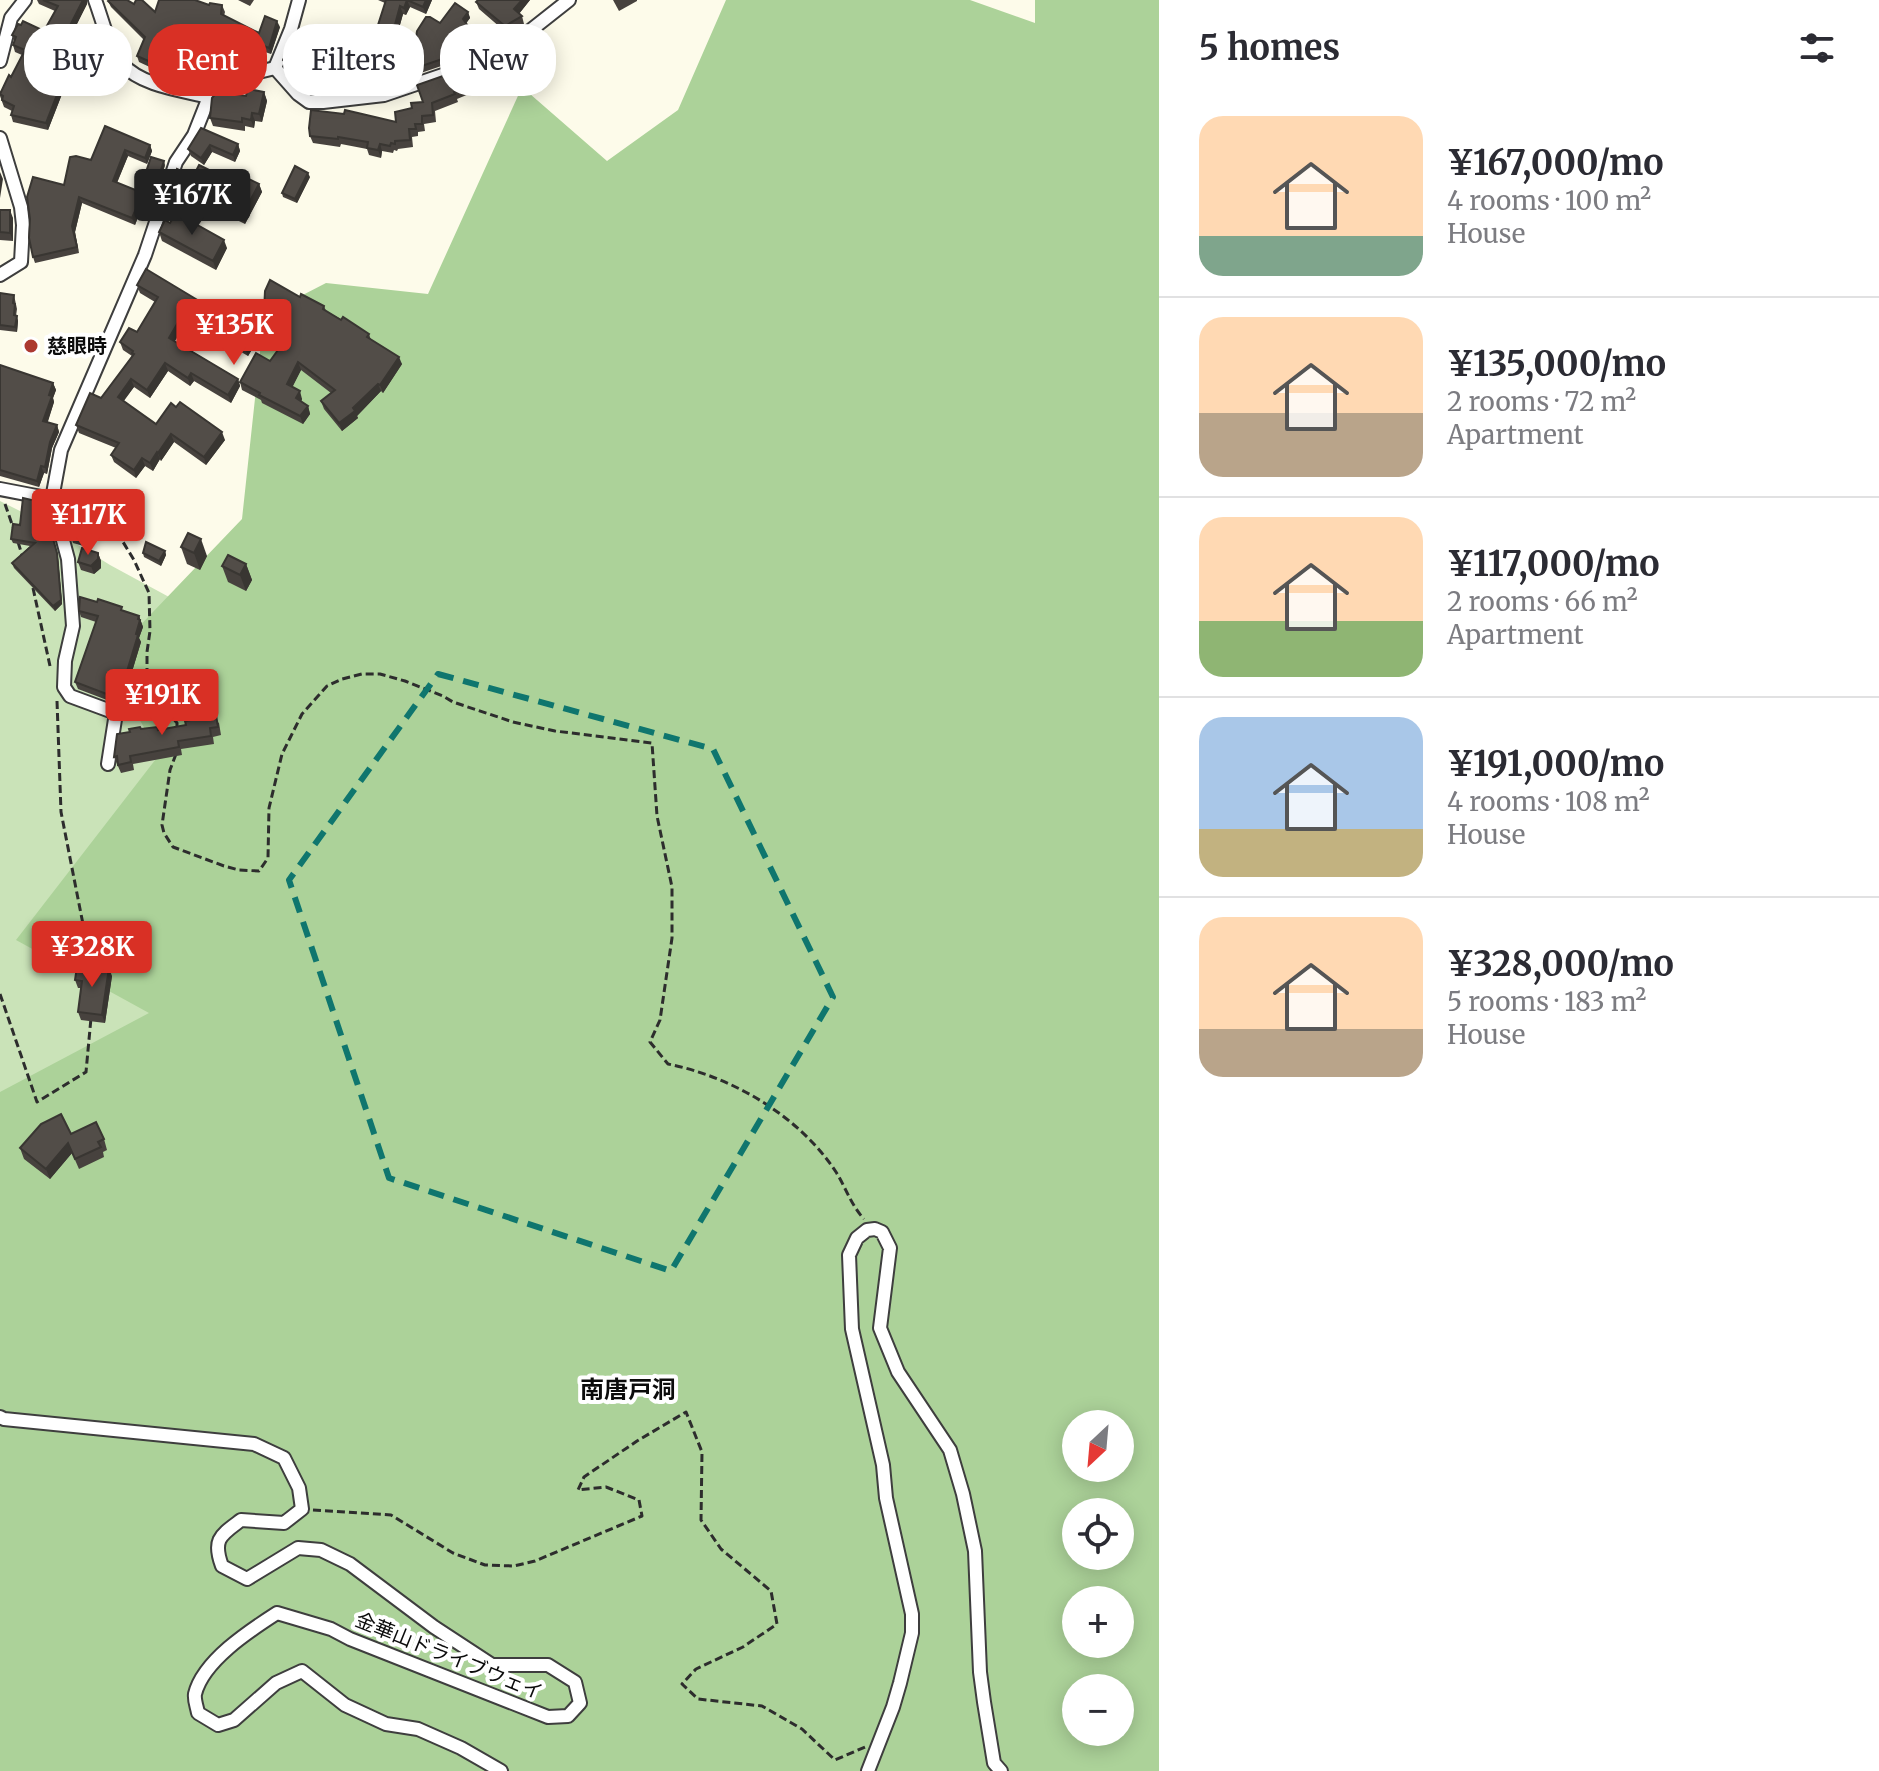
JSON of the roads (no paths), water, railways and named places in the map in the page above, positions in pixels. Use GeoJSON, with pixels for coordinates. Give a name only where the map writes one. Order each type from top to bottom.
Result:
{"type":"FeatureCollection","features":[{"type":"Feature","properties":{"kind":"street"},"geometry":{"type":"LineString","coordinates":[[0,61],[11,18],[25,0]]}},
{"type":"Feature","properties":{"kind":"street"},"geometry":{"type":"LineString","coordinates":[[95,0],[113,49],[122,64],[144,79],[209,97]]}},
{"type":"Feature","properties":{"kind":"street"},"geometry":{"type":"LineString","coordinates":[[275,68],[299,0]]}},
{"type":"Feature","properties":{"kind":"street"},"geometry":{"type":"LineString","coordinates":[[275,68],[309,102],[384,95],[475,64],[531,30],[569,0]]}},
{"type":"Feature","properties":{"kind":"street"},"geometry":{"type":"LineString","coordinates":[[108,764],[116,713],[70,696],[64,687],[65,661],[73,626],[68,559],[52,499],[61,450],[145,255],[176,162],[194,135],[209,97],[238,77],[275,68]]}},
{"type":"Feature","properties":{"kind":"street"},"geometry":{"type":"LineString","coordinates":[[0,138],[21,207],[23,225],[21,262],[0,275]]}},
{"type":"Feature","properties":{"kind":"street"},"geometry":{"type":"LineString","coordinates":[[0,489],[52,499]]}},
{"type":"Feature","properties":{"kind":"street"},"geometry":{"type":"LineString","coordinates":[[867,1765],[893,1707],[912,1633],[912,1614],[886,1498],[883,1465],[852,1329],[849,1255],[857,1238],[873,1229],[882,1232],[890,1248],[880,1328],[898,1372],[950,1450],[963,1494],[975,1551],[984,1702],[994,1763],[1001,1771]]}},
{"type":"Feature","properties":{"kind":"street","name":"金華山ドライブウェイ"},"geometry":{"type":"LineString","coordinates":[[0,1417],[254,1444],[284,1458],[299,1488],[302,1509],[284,1523],[241,1520],[222,1534],[217,1551],[222,1566],[247,1579],[298,1548],[321,1550],[350,1564],[434,1627],[492,1665],[548,1665],[575,1682],[580,1703],[568,1716],[548,1717],[331,1629],[277,1613],[226,1650],[205,1673],[194,1696],[198,1713],[218,1725],[234,1720],[276,1683],[302,1671],[345,1705],[386,1724],[418,1729],[461,1748],[501,1771]]}},
{"type":"Feature","properties":{"kind":"place","name":"慈眼時"},"geometry":{"type":"Point","coordinates":[31,346]}},
{"type":"Feature","properties":{"kind":"district","name":"南唐戸洞"},"geometry":{"type":"Point","coordinates":[628,1390]}}]}
